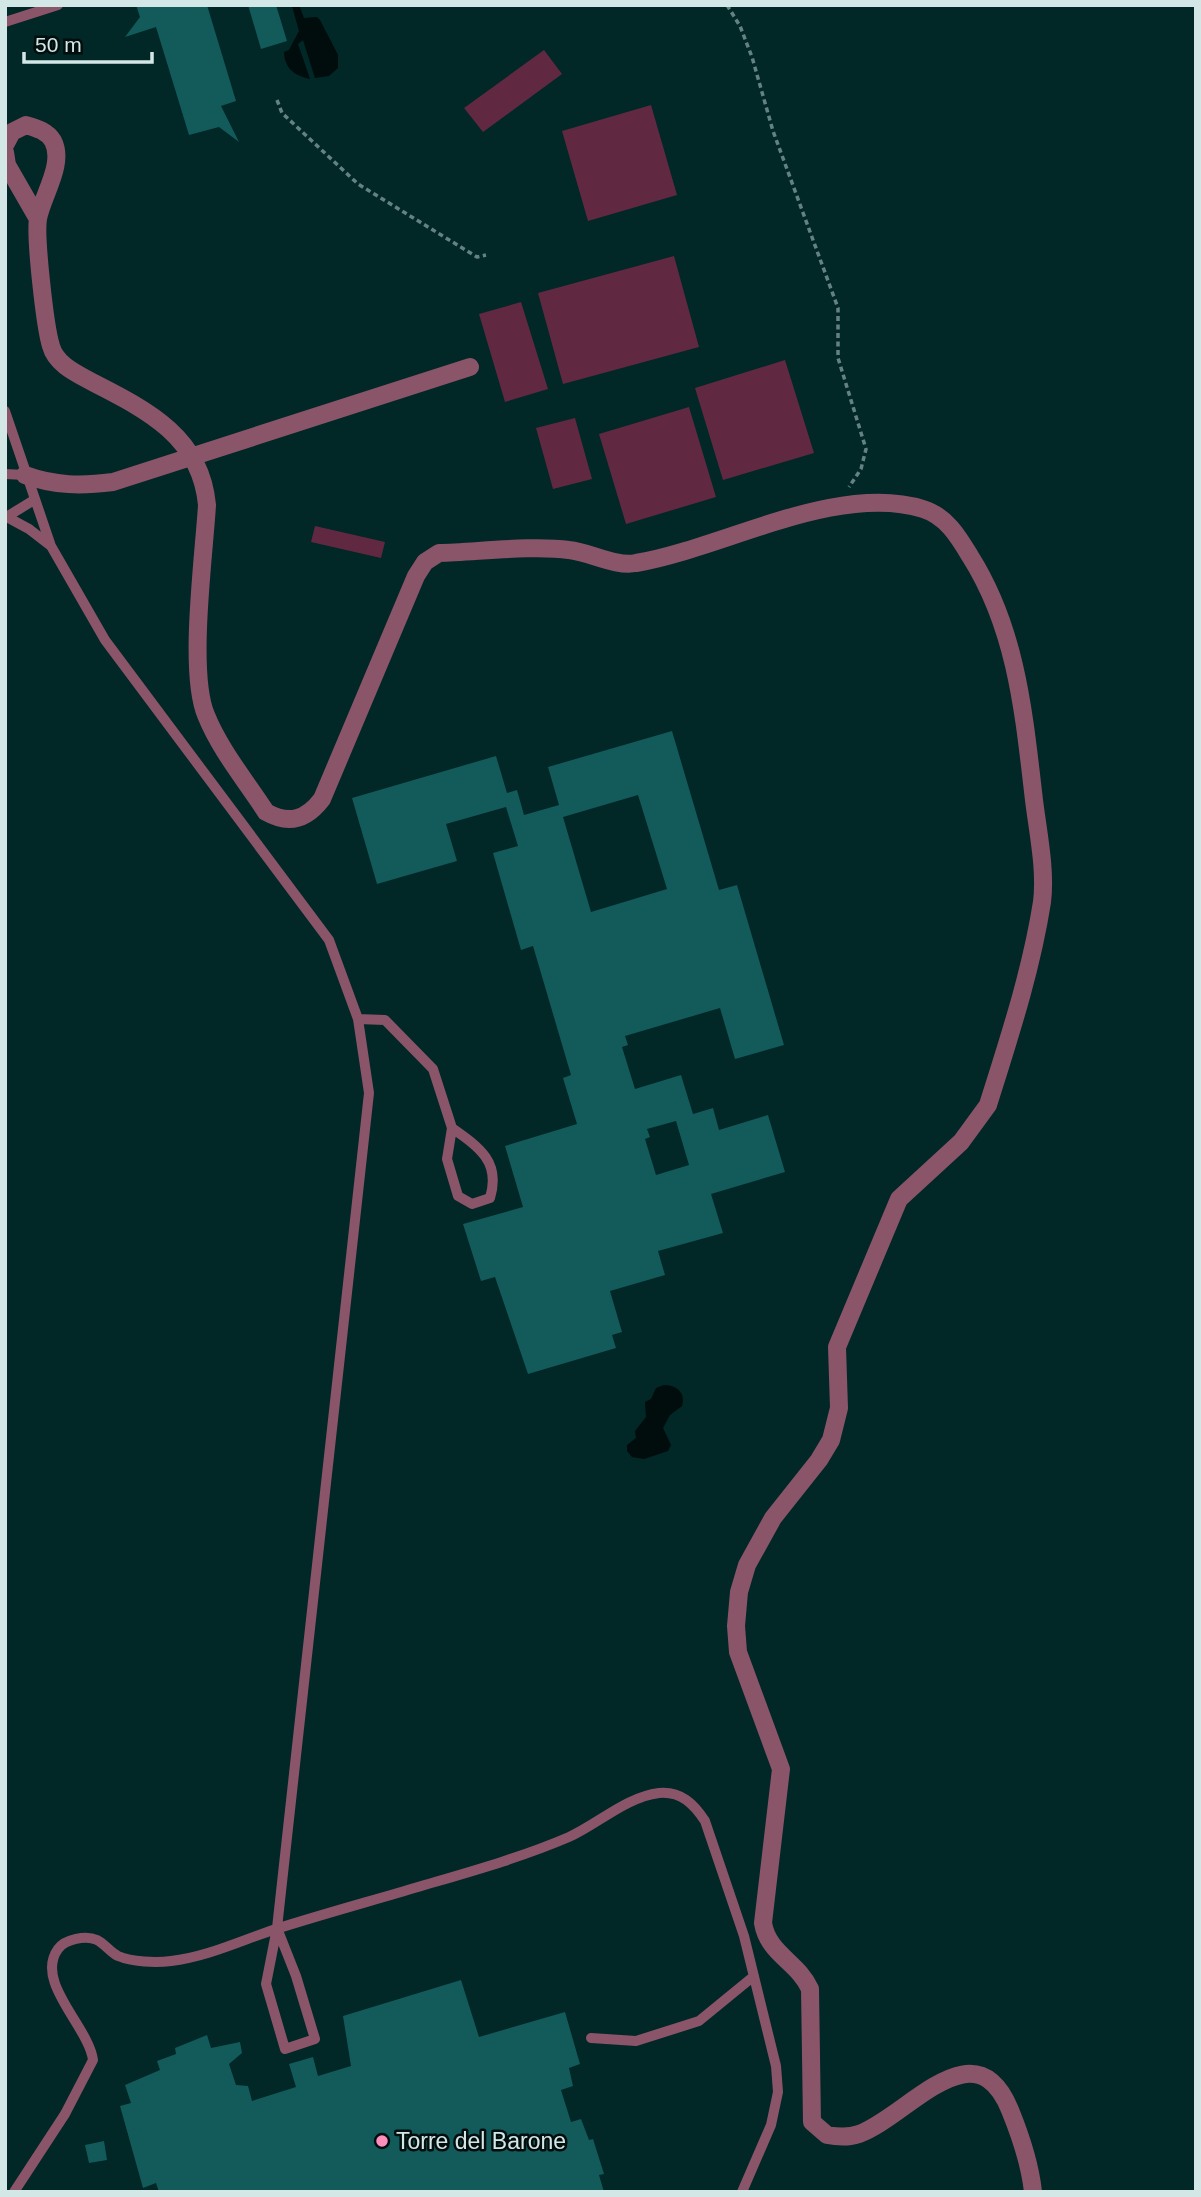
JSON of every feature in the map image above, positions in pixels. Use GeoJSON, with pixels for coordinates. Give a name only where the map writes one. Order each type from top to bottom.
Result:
{"type":"FeatureCollection","features":[{"type":"Feature","properties":{"kind":"street"},"geometry":{"type":"LineString","coordinates":[[5,145],[12,132],[26,125],[40,129],[53,141],[55,158],[38,219],[47,331],[52,350],[60,362],[139,408],[174,433],[195,457],[205,480],[207,505],[198,664],[200,693],[215,734],[266,812],[279,820],[304,817],[322,799],[416,576],[425,562],[439,554],[568,549],[633,564],[824,510],[860,504],[921,508],[937,515],[957,534],[980,571],[1006,630],[1018,676],[1041,856],[1042,899],[1023,995],[988,1105],[961,1142],[898,1199],[837,1347],[839,1408],[834,1432],[818,1460],[773,1518],[747,1565],[738,1592],[736,1626],[738,1652],[781,1769],[763,1923],[771,1947],[804,1975],[810,1989],[810,2107],[816,2129],[827,2135],[856,2135],[875,2127],[957,2074],[984,2075],[1002,2091],[1024,2143],[1033,2192]]}},
{"type":"Feature","properties":{"kind":"street"},"geometry":{"type":"LineString","coordinates":[[5,152],[7,165],[38,219]]}},
{"type":"Feature","properties":{"kind":"street"},"geometry":{"type":"LineString","coordinates":[[25,475],[48,484],[113,482],[470,367]]}},
{"type":"Feature","properties":{"kind":"lane"},"geometry":{"type":"LineString","coordinates":[[5,22],[58,5]]}},
{"type":"Feature","properties":{"kind":"lane"},"geometry":{"type":"LineString","coordinates":[[5,435],[6,413]]}},
{"type":"Feature","properties":{"kind":"lane"},"geometry":{"type":"LineString","coordinates":[[6,413],[51,546],[105,640],[328,940],[358,1019],[369,1093],[277,1928],[266,1983],[285,2049],[315,2039],[296,1976],[277,1928]]}},
{"type":"Feature","properties":{"kind":"lane"},"geometry":{"type":"LineString","coordinates":[[5,474],[25,475]]}},
{"type":"Feature","properties":{"kind":"lane"},"geometry":{"type":"LineString","coordinates":[[34,500],[7,516],[51,546]]}},
{"type":"Feature","properties":{"kind":"lane"},"geometry":{"type":"LineString","coordinates":[[358,1019],[386,1020],[433,1069],[452,1128],[447,1159],[458,1196],[471,1204],[490,1198],[494,1184],[485,1152],[452,1128]]}},
{"type":"Feature","properties":{"kind":"lane"},"geometry":{"type":"LineString","coordinates":[[14,2192],[65,2114],[93,2060],[85,2033],[64,2005],[52,1969],[57,1950],[68,1942],[86,1938],[97,1940],[118,1956],[165,1962],[190,1959],[277,1928],[507,1861],[571,1836],[640,1799],[659,1793],[679,1795],[695,1806],[705,1821],[754,1976],[776,2066],[778,2092],[771,2125],[742,2192]]}},
{"type":"Feature","properties":{"kind":"lane"},"geometry":{"type":"LineString","coordinates":[[592,2038],[636,2041],[699,2021],[754,1976]]}},
{"type":"Feature","properties":{"kind":"path"},"geometry":{"type":"LineString","coordinates":[[727,5],[740,26],[752,57],[773,131],[838,309],[838,358],[866,449],[861,469],[850,486],[824,510]]}},
{"type":"Feature","properties":{"kind":"path"},"geometry":{"type":"LineString","coordinates":[[277,100],[282,113],[358,184],[477,257],[486,255]]}},
{"type":"Feature","properties":{"kind":"shaded area"},"geometry":{"type":"Polygon","coordinates":[[[299,5],[304,18],[317,17],[320,20],[338,55],[338,68],[329,76],[315,78],[303,40],[298,44],[310,79],[295,73],[286,63],[284,52],[289,50],[299,31],[292,6],[299,5]]]}},
{"type":"Feature","properties":{"kind":"shaded area"},"geometry":{"type":"Polygon","coordinates":[[[544,50],[562,74],[483,132],[464,108],[544,50]]]}},
{"type":"Feature","properties":{"kind":"shaded area"},"geometry":{"type":"Polygon","coordinates":[[[651,105],[677,195],[588,221],[562,131],[651,105]]]}},
{"type":"Feature","properties":{"kind":"shaded area"},"geometry":{"type":"Polygon","coordinates":[[[674,256],[699,347],[563,384],[538,293],[674,256]]]}},
{"type":"Feature","properties":{"kind":"shaded area"},"geometry":{"type":"Polygon","coordinates":[[[521,302],[548,389],[505,402],[479,314],[521,302]]]}},
{"type":"Feature","properties":{"kind":"shaded area"},"geometry":{"type":"Polygon","coordinates":[[[785,360],[814,453],[723,480],[695,388],[785,360]]]}},
{"type":"Feature","properties":{"kind":"shaded area"},"geometry":{"type":"Polygon","coordinates":[[[689,407],[716,497],[626,524],[599,434],[689,407]]]}},
{"type":"Feature","properties":{"kind":"shaded area"},"geometry":{"type":"Polygon","coordinates":[[[575,418],[592,479],[553,489],[536,428],[575,418]]]}},
{"type":"Feature","properties":{"kind":"shaded area"},"geometry":{"type":"Polygon","coordinates":[[[315,526],[385,542],[381,558],[311,542],[315,526]]]}},
{"type":"Feature","properties":{"kind":"shaded area"},"geometry":{"type":"Polygon","coordinates":[[[664,1385],[676,1388],[683,1397],[682,1406],[670,1415],[663,1428],[671,1445],[668,1451],[644,1459],[632,1457],[627,1451],[627,1445],[636,1438],[635,1431],[646,1417],[645,1402],[651,1399],[656,1388],[664,1385]]]}},
{"type":"Feature","properties":{"kind":"building"},"geometry":{"type":"Polygon","coordinates":[[[136,5],[207,5],[236,101],[221,106],[239,142],[219,127],[189,135],[156,27],[125,37],[140,17],[136,5]]]}},
{"type":"Feature","properties":{"kind":"building"},"geometry":{"type":"Polygon","coordinates":[[[248,5],[276,5],[287,41],[261,49],[248,5]]]}},
{"type":"Feature","properties":{"kind":"building"},"geometry":{"type":"Polygon","coordinates":[[[672,731],[719,890],[737,885],[784,1045],[735,1059],[720,1008],[625,1036],[628,1045],[622,1047],[635,1089],[681,1075],[693,1114],[713,1108],[719,1130],[768,1115],[785,1172],[711,1194],[723,1233],[658,1251],[665,1275],[610,1291],[622,1332],[612,1335],[616,1348],[528,1374],[495,1277],[481,1281],[463,1224],[523,1207],[505,1146],[577,1124],[563,1078],[571,1075],[533,946],[521,950],[493,853],[518,846],[506,807],[446,824],[457,861],[377,884],[352,798],[496,756],[507,793],[517,790],[524,815],[559,805],[548,767],[672,731]],[[638,795],[563,817],[591,912],[667,889],[638,795]],[[676,1121],[647,1129],[650,1137],[645,1139],[656,1175],[689,1165],[676,1121]]]}},
{"type":"Feature","properties":{"kind":"building"},"geometry":{"type":"Polygon","coordinates":[[[461,1980],[479,2037],[565,2012],[580,2064],[569,2068],[573,2086],[561,2090],[571,2122],[581,2119],[589,2140],[593,2139],[604,2174],[599,2175],[604,2192],[159,2192],[156,2183],[143,2188],[120,2106],[131,2103],[125,2085],[160,2070],[157,2061],[176,2054],[175,2048],[207,2035],[211,2048],[240,2042],[242,2053],[229,2064],[236,2085],[248,2086],[252,2101],[296,2087],[289,2064],[313,2057],[318,2076],[351,2066],[343,2016],[461,1980]]]}},
{"type":"Feature","properties":{"kind":"building"},"geometry":{"type":"Polygon","coordinates":[[[104,2141],[107,2160],[89,2163],[85,2145],[104,2141]]]}},
{"type":"Feature","properties":{"kind":"place","name":"Torre del Barone"},"geometry":{"type":"Point","coordinates":[382,2141]}}]}
